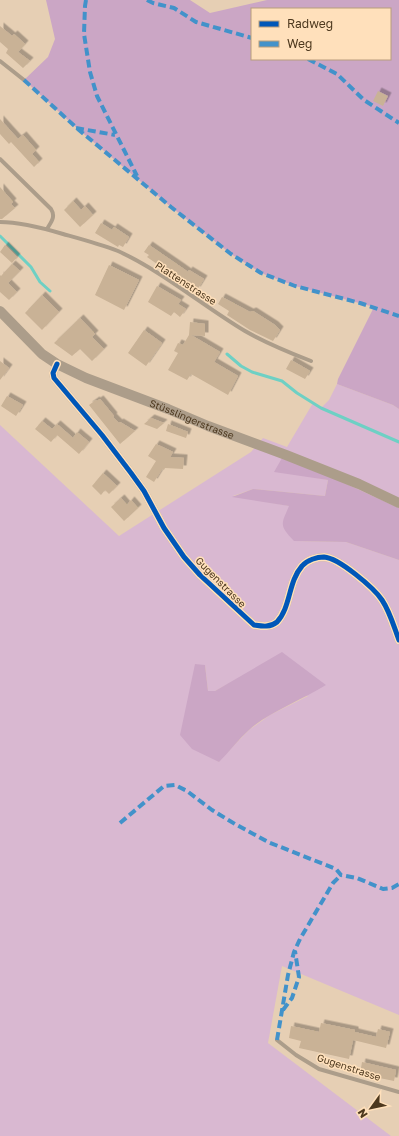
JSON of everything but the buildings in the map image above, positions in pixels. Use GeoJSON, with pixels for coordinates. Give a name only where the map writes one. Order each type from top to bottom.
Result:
{"type":"FeatureCollection","features":[{"type":"Feature","properties":{"kind":"street","name":"Stüsslingerstrasse"},"geometry":{"type":"LineString","coordinates":[[0,311],[36,349],[57,364],[86,378],[359,484],[399,503]]}},
{"type":"Feature","properties":{"kind":"street","name":"Gugenstrasse"},"geometry":{"type":"LineString","coordinates":[[57,364],[53,373],[54,378],[102,435],[131,473],[144,491],[164,528],[184,558],[200,575],[254,625],[264,627],[275,623],[282,615],[296,577],[302,566],[313,559],[325,557],[339,563],[372,588],[382,600],[391,617],[399,640]]}},
{"type":"Feature","properties":{"kind":"lane"},"geometry":{"type":"LineString","coordinates":[[0,62],[24,80]]}},
{"type":"Feature","properties":{"kind":"lane"},"geometry":{"type":"LineString","coordinates":[[0,160],[51,209],[53,219],[47,229]]}},
{"type":"Feature","properties":{"kind":"lane","name":"Plattenstrasse"},"geometry":{"type":"LineString","coordinates":[[0,222],[47,229],[91,241],[118,251],[132,258],[246,331],[272,345],[311,361]]}},
{"type":"Feature","properties":{"kind":"lane","name":"Gugenstrasse"},"geometry":{"type":"LineString","coordinates":[[277,1040],[296,1055],[319,1069],[399,1092]]}},
{"type":"Feature","properties":{"kind":"shaded area"},"geometry":{"type":"Polygon","coordinates":[[[46,0],[190,0],[210,13],[267,0],[399,0],[399,409],[393,405],[337,384],[338,379],[374,307],[295,286],[261,273],[231,254],[171,207],[79,130],[24,80],[48,57],[55,39],[46,0]]]}},
{"type":"Feature","properties":{"kind":"shaded area"},"geometry":{"type":"Polygon","coordinates":[[[337,384],[393,405],[399,409],[399,508],[329,476],[307,476],[328,480],[325,496],[253,489],[233,496],[290,506],[296,541],[346,542],[399,560],[399,1015],[282,966],[268,1043],[391,1136],[0,1136],[0,425],[119,536],[251,452],[263,438],[287,447],[313,403],[321,408],[329,400],[337,384]],[[195,665],[218,762],[249,730],[270,715],[308,696],[241,677],[215,691],[208,691],[205,665],[195,665]]]}},
{"type":"Feature","properties":{"kind":"shaded area"},"geometry":{"type":"Polygon","coordinates":[[[282,458],[329,476],[399,508],[399,560],[346,542],[294,541],[283,525],[284,517],[289,506],[232,497],[253,489],[325,496],[328,480],[274,472],[282,458]]]}},
{"type":"Feature","properties":{"kind":"shaded area"},"geometry":{"type":"Polygon","coordinates":[[[282,652],[326,685],[266,717],[245,734],[219,762],[192,749],[180,735],[195,664],[205,665],[208,691],[215,691],[282,652]]]}},
{"type":"Feature","properties":{"kind":"waterway"},"geometry":{"type":"LineString","coordinates":[[0,236],[31,267],[40,282],[50,291]]}},
{"type":"Feature","properties":{"kind":"waterway"},"geometry":{"type":"LineString","coordinates":[[227,354],[241,366],[252,372],[282,381],[297,393],[321,408],[399,442]]}},
{"type":"Feature","properties":{"kind":"marked path"},"geometry":{"type":"LineString","coordinates":[[86,0],[84,34],[90,72],[97,96],[137,176]]}},
{"type":"Feature","properties":{"kind":"marked path"},"geometry":{"type":"LineString","coordinates":[[147,0],[174,8],[196,22],[251,38]]}},
{"type":"Feature","properties":{"kind":"marked path"},"geometry":{"type":"LineString","coordinates":[[310,60],[337,74],[364,100],[399,123]]}},
{"type":"Feature","properties":{"kind":"marked path"},"geometry":{"type":"LineString","coordinates":[[24,80],[79,130],[171,207],[231,254],[261,273],[295,286],[360,303],[399,316]]}},
{"type":"Feature","properties":{"kind":"marked path"},"geometry":{"type":"LineString","coordinates":[[76,128],[115,135]]}},
{"type":"Feature","properties":{"kind":"marked path"},"geometry":{"type":"LineString","coordinates":[[120,823],[164,786],[175,785],[187,791],[212,810],[268,842],[336,869],[341,875],[357,878],[383,889],[392,888],[399,884]]}},
{"type":"Feature","properties":{"kind":"marked path"},"geometry":{"type":"LineString","coordinates":[[277,1040],[288,975],[294,952],[333,883],[341,875]]}},
{"type":"Feature","properties":{"kind":"marked path"},"geometry":{"type":"LineString","coordinates":[[283,1010],[292,998],[299,977],[295,951]]}},
{"type":"Feature","properties":{"kind":"cycle path"},"geometry":{"type":"LineString","coordinates":[[57,364],[53,373],[54,378],[102,435],[131,473],[144,491],[164,528],[184,557],[200,575],[254,625],[268,626],[277,622],[285,609],[297,572],[302,566],[312,559],[324,557],[338,562],[356,574],[378,595],[387,609],[399,640]]}}]}
